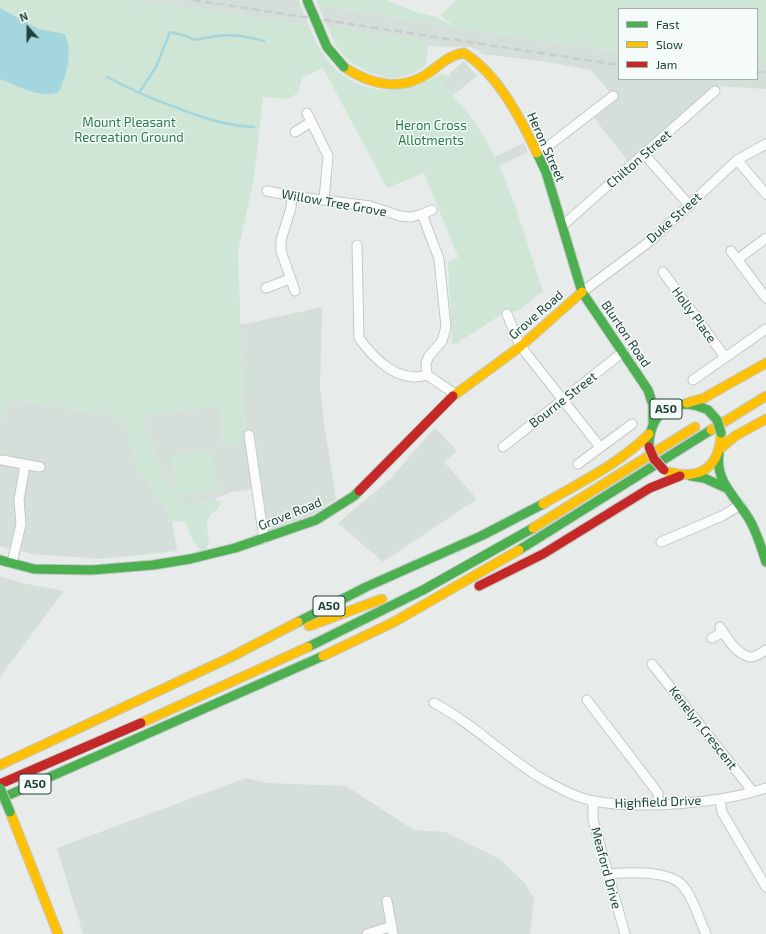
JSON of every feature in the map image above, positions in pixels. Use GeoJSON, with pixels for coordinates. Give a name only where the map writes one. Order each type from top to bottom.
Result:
{"type":"FeatureCollection","features":[{"type":"Feature","properties":{"kind":"main road","name":"Heron Street"},"geometry":{"type":"LineString","coordinates":[[307,0],[327,47],[352,73],[374,82],[406,84],[418,80],[451,57],[464,53],[474,59],[499,87],[512,106],[538,154],[546,172],[582,292]]}},
{"type":"Feature","properties":{"kind":"main road","name":"Grove Road"},"geometry":{"type":"LineString","coordinates":[[0,560],[34,569],[64,570],[145,566],[190,559],[264,539],[316,520],[354,496],[455,394],[524,350],[582,292]]}},
{"type":"Feature","properties":{"kind":"main road","name":"Blurton Road"},"geometry":{"type":"LineString","coordinates":[[582,292],[648,390],[653,405],[653,422]]}},
{"type":"Feature","properties":{"kind":"main road","name":"A50"},"geometry":{"type":"LineString","coordinates":[[680,476],[664,470],[654,459],[649,447],[649,434],[653,422],[660,412],[675,404],[687,403],[704,398],[766,363]]}},
{"type":"Feature","properties":{"kind":"main road"},"geometry":{"type":"LineString","coordinates":[[749,395],[761,388]]}},
{"type":"Feature","properties":{"kind":"main road","name":"Blurton Road"},"geometry":{"type":"LineString","coordinates":[[648,390],[662,400],[675,404]]}},
{"type":"Feature","properties":{"kind":"main road","name":"A50"},"geometry":{"type":"LineString","coordinates":[[394,622],[499,563],[766,396]]}},
{"type":"Feature","properties":{"kind":"main road","name":"A50"},"geometry":{"type":"LineString","coordinates":[[687,403],[697,405],[708,410],[716,420],[722,434],[720,451]]}},
{"type":"Feature","properties":{"kind":"main road","name":"A50"},"geometry":{"type":"LineString","coordinates":[[0,784],[211,691],[309,646],[405,599],[528,531],[724,410]]}},
{"type":"Feature","properties":{"kind":"main road","name":"A50"},"geometry":{"type":"LineString","coordinates":[[0,799],[282,675],[394,622],[467,591],[543,554],[650,488],[668,480],[680,476],[691,476],[709,468],[720,451],[735,436],[766,419]]}},
{"type":"Feature","properties":{"kind":"main road","name":"A50"},"geometry":{"type":"LineString","coordinates":[[0,765],[229,658],[366,587],[481,536],[606,468],[639,444],[649,434]]}},
{"type":"Feature","properties":{"kind":"main road"},"geometry":{"type":"LineString","coordinates":[[720,451],[718,469],[726,488],[740,505],[758,539],[766,562]]}},
{"type":"Feature","properties":{"kind":"main road"},"geometry":{"type":"LineString","coordinates":[[691,476],[704,478],[726,488]]}},
{"type":"Feature","properties":{"kind":"main road","name":"A50"},"geometry":{"type":"LineString","coordinates":[[229,658],[400,593],[528,531]]}},
{"type":"Feature","properties":{"kind":"main road"},"geometry":{"type":"LineString","coordinates":[[0,788],[8,813],[58,934]]}},
{"type":"Feature","properties":{"kind":"main road"},"geometry":{"type":"LineString","coordinates":[[0,804],[8,813]]}},
{"type":"Feature","properties":{"kind":"street","name":"Chilton Street"},"geometry":{"type":"LineString","coordinates":[[562,226],[715,91]]}},
{"type":"Feature","properties":{"kind":"street"},"geometry":{"type":"LineString","coordinates":[[538,154],[613,96]]}},
{"type":"Feature","properties":{"kind":"street"},"geometry":{"type":"LineString","coordinates":[[307,113],[328,156],[324,199]]}},
{"type":"Feature","properties":{"kind":"street"},"geometry":{"type":"LineString","coordinates":[[295,132],[311,122]]}},
{"type":"Feature","properties":{"kind":"street","name":"Duke Street"},"geometry":{"type":"LineString","coordinates":[[582,292],[653,239],[690,206],[737,160],[766,144]]}},
{"type":"Feature","properties":{"kind":"street"},"geometry":{"type":"LineString","coordinates":[[644,154],[690,206]]}},
{"type":"Feature","properties":{"kind":"street"},"geometry":{"type":"LineString","coordinates":[[737,160],[766,194]]}},
{"type":"Feature","properties":{"kind":"street","name":"Willow Tree Grove"},"geometry":{"type":"LineString","coordinates":[[267,191],[292,196],[370,206],[400,216],[411,217],[432,210]]}},
{"type":"Feature","properties":{"kind":"street"},"geometry":{"type":"LineString","coordinates":[[292,196],[290,212],[281,240],[281,251],[294,291]]}},
{"type":"Feature","properties":{"kind":"street"},"geometry":{"type":"LineString","coordinates":[[422,214],[439,259],[446,327],[442,341],[429,356],[426,363],[427,375]]}},
{"type":"Feature","properties":{"kind":"street"},"geometry":{"type":"LineString","coordinates":[[738,259],[766,238]]}},
{"type":"Feature","properties":{"kind":"street"},"geometry":{"type":"LineString","coordinates":[[357,246],[359,338],[392,372],[421,377],[427,375]]}},
{"type":"Feature","properties":{"kind":"street"},"geometry":{"type":"LineString","coordinates":[[732,252],[766,298]]}},
{"type":"Feature","properties":{"kind":"street","name":"Holly Place"},"geometry":{"type":"LineString","coordinates":[[663,272],[725,358]]}},
{"type":"Feature","properties":{"kind":"street"},"geometry":{"type":"LineString","coordinates":[[266,288],[290,278]]}},
{"type":"Feature","properties":{"kind":"street"},"geometry":{"type":"LineString","coordinates":[[507,314],[524,350],[600,447]]}},
{"type":"Feature","properties":{"kind":"street"},"geometry":{"type":"LineString","coordinates":[[692,380],[766,329]]}},
{"type":"Feature","properties":{"kind":"street","name":"Bourne Street"},"geometry":{"type":"LineString","coordinates":[[503,447],[623,352]]}},
{"type":"Feature","properties":{"kind":"street"},"geometry":{"type":"LineString","coordinates":[[427,375],[455,394]]}},
{"type":"Feature","properties":{"kind":"street"},"geometry":{"type":"LineString","coordinates":[[578,464],[632,424]]}},
{"type":"Feature","properties":{"kind":"street"},"geometry":{"type":"LineString","coordinates":[[248,435],[264,539]]}},
{"type":"Feature","properties":{"kind":"street"},"geometry":{"type":"LineString","coordinates":[[2,460],[40,467]]}},
{"type":"Feature","properties":{"kind":"street"},"geometry":{"type":"LineString","coordinates":[[12,564],[21,524],[19,500],[25,465]]}},
{"type":"Feature","properties":{"kind":"street"},"geometry":{"type":"LineString","coordinates":[[661,542],[722,516],[740,505]]}},
{"type":"Feature","properties":{"kind":"street"},"geometry":{"type":"LineString","coordinates":[[712,638],[721,630],[733,645],[749,656],[753,657],[766,650]]}},
{"type":"Feature","properties":{"kind":"street","name":"Kenelyn Crescent"},"geometry":{"type":"LineString","coordinates":[[652,664],[753,792]]}},
{"type":"Feature","properties":{"kind":"street"},"geometry":{"type":"LineString","coordinates":[[587,700],[658,793],[658,804]]}},
{"type":"Feature","properties":{"kind":"street","name":"Highfield Drive"},"geometry":{"type":"LineString","coordinates":[[434,703],[457,717],[543,779],[593,801],[622,804],[658,804],[720,799],[766,788]]}},
{"type":"Feature","properties":{"kind":"street"},"geometry":{"type":"LineString","coordinates":[[720,799],[722,812],[766,887]]}},
{"type":"Feature","properties":{"kind":"street","name":"Meaford Drive"},"geometry":{"type":"LineString","coordinates":[[593,801],[593,820],[625,934]]}},
{"type":"Feature","properties":{"kind":"street"},"geometry":{"type":"LineString","coordinates":[[609,874],[640,872],[671,878],[678,881],[688,892],[706,934]]}},
{"type":"Feature","properties":{"kind":"street"},"geometry":{"type":"LineString","coordinates":[[367,934],[392,930],[387,901]]}},
{"type":"Feature","properties":{"kind":"shaded area"},"geometry":{"type":"Polygon","coordinates":[[[132,0],[298,0],[309,25],[184,8],[132,0]]]}},
{"type":"Feature","properties":{"kind":"shaded area"},"geometry":{"type":"Polygon","coordinates":[[[318,5],[618,52],[618,80],[758,80],[758,61],[766,62],[766,89],[715,86],[628,161],[594,118],[616,100],[591,70],[540,61],[482,54],[480,51],[470,47],[428,46],[426,65],[416,72],[401,77],[371,73],[356,65],[344,55],[335,44],[318,5]]]}},
{"type":"Feature","properties":{"kind":"shaded area"},"geometry":{"type":"Polygon","coordinates":[[[464,61],[477,76],[453,95],[442,83],[450,76],[449,74],[464,61]]]}},
{"type":"Feature","properties":{"kind":"shaded area"},"geometry":{"type":"Polygon","coordinates":[[[524,143],[528,152],[499,166],[494,157],[524,143]]]}},
{"type":"Feature","properties":{"kind":"shaded area"},"geometry":{"type":"Polygon","coordinates":[[[322,307],[320,387],[336,499],[316,513],[290,524],[267,531],[255,434],[245,434],[240,325],[322,307]]]}},
{"type":"Feature","properties":{"kind":"shaded area"},"geometry":{"type":"Polygon","coordinates":[[[11,399],[124,418],[137,468],[168,512],[172,521],[177,551],[101,559],[32,554],[0,546],[0,422],[11,399]]]}},
{"type":"Feature","properties":{"kind":"shaded area"},"geometry":{"type":"Polygon","coordinates":[[[219,406],[224,445],[245,443],[254,489],[231,492],[215,499],[186,506],[174,495],[158,463],[148,433],[143,425],[144,422],[136,416],[219,406]]]}},
{"type":"Feature","properties":{"kind":"shaded area"},"geometry":{"type":"Polygon","coordinates":[[[435,427],[457,451],[444,462],[477,499],[383,562],[338,523],[390,479],[435,427]]]}},
{"type":"Feature","properties":{"kind":"shaded area"},"geometry":{"type":"Polygon","coordinates":[[[0,576],[22,583],[64,591],[0,677],[0,576]]]}},
{"type":"Feature","properties":{"kind":"shaded area"},"geometry":{"type":"Polygon","coordinates":[[[246,778],[268,783],[346,786],[414,830],[445,832],[500,859],[524,882],[534,899],[530,934],[83,934],[57,848],[246,778]]]}},
{"type":"Feature","properties":{"kind":"green space","name":"Mount Pleasant Recreation Ground"},"geometry":{"type":"Polygon","coordinates":[[[0,0],[132,0],[309,25],[318,46],[330,63],[345,76],[361,85],[379,89],[398,89],[419,84],[440,74],[450,76],[442,83],[465,109],[477,126],[499,165],[515,206],[543,291],[518,311],[504,313],[452,346],[448,263],[458,257],[424,173],[387,188],[323,68],[302,78],[298,93],[288,99],[263,97],[254,178],[238,252],[245,443],[224,446],[219,406],[146,415],[146,420],[143,424],[164,474],[173,492],[181,502],[186,506],[215,499],[221,502],[218,509],[209,517],[207,521],[209,539],[208,547],[205,551],[199,550],[192,539],[185,522],[172,521],[168,512],[137,468],[123,418],[11,399],[0,422],[0,0]]]}},
{"type":"Feature","properties":{"kind":"green space"},"geometry":{"type":"Polygon","coordinates":[[[316,0],[387,0],[416,12],[434,16],[453,26],[441,15],[456,0],[766,0],[766,62],[758,61],[758,8],[618,8],[618,52],[318,5],[316,0]]]}},
{"type":"Feature","properties":{"kind":"green space"},"geometry":{"type":"Polygon","coordinates":[[[328,27],[428,40],[426,65],[408,75],[401,77],[392,78],[373,74],[355,65],[340,52],[328,27]]]}},
{"type":"Feature","properties":{"kind":"green space"},"geometry":{"type":"Polygon","coordinates":[[[212,451],[218,491],[178,495],[171,456],[212,451]]]}},
{"type":"Feature","properties":{"kind":"water"},"geometry":{"type":"Polygon","coordinates":[[[0,8],[39,29],[65,34],[69,49],[69,56],[59,92],[52,94],[37,93],[0,79],[0,8]]]}},
{"type":"Feature","properties":{"kind":"waterway"},"geometry":{"type":"LineString","coordinates":[[139,93],[156,67],[170,32],[186,36],[194,40],[213,36],[229,35],[264,41]]}},
{"type":"Feature","properties":{"kind":"waterway"},"geometry":{"type":"LineString","coordinates":[[107,77],[161,102],[198,116],[226,124],[254,127]]}},
{"type":"Feature","properties":{"kind":"railway"},"geometry":{"type":"LineString","coordinates":[[193,0],[618,65]]}},
{"type":"Feature","properties":{"kind":"railway"},"geometry":{"type":"LineString","coordinates":[[758,72],[766,72]]}},
{"type":"Feature","properties":{"kind":"traffic: fast"},"geometry":{"type":"LineString","coordinates":[[307,0],[327,47],[344,67]]}},
{"type":"Feature","properties":{"kind":"traffic: fast"},"geometry":{"type":"LineString","coordinates":[[537,153],[546,172],[582,292],[648,390],[653,405],[653,422]]}},
{"type":"Feature","properties":{"kind":"traffic: fast"},"geometry":{"type":"LineString","coordinates":[[649,444],[651,432],[655,422],[660,414],[668,409],[676,405],[686,404],[708,410]]}},
{"type":"Feature","properties":{"kind":"traffic: fast"},"geometry":{"type":"LineString","coordinates":[[708,410],[717,420],[721,433]]}},
{"type":"Feature","properties":{"kind":"traffic: fast"},"geometry":{"type":"LineString","coordinates":[[519,550],[711,430]]}},
{"type":"Feature","properties":{"kind":"traffic: fast"},"geometry":{"type":"LineString","coordinates":[[719,454],[720,473],[723,481],[752,524],[766,562]]}},
{"type":"Feature","properties":{"kind":"traffic: fast"},"geometry":{"type":"LineString","coordinates":[[691,476],[704,478],[726,488]]}},
{"type":"Feature","properties":{"kind":"traffic: fast"},"geometry":{"type":"LineString","coordinates":[[0,560],[34,569],[92,570],[153,565],[190,559],[235,548],[316,520],[354,496],[359,491]]}},
{"type":"Feature","properties":{"kind":"traffic: fast"},"geometry":{"type":"LineString","coordinates":[[298,622],[366,587],[481,536],[543,504]]}},
{"type":"Feature","properties":{"kind":"traffic: fast"},"geometry":{"type":"LineString","coordinates":[[308,647],[423,590],[533,528]]}},
{"type":"Feature","properties":{"kind":"traffic: fast"},"geometry":{"type":"LineString","coordinates":[[0,799],[323,656]]}},
{"type":"Feature","properties":{"kind":"traffic: fast"},"geometry":{"type":"LineString","coordinates":[[0,788],[10,812]]}},
{"type":"Feature","properties":{"kind":"traffic: slow"},"geometry":{"type":"LineString","coordinates":[[344,67],[364,78],[385,84],[406,83],[417,80],[448,58],[464,53],[487,72],[497,84],[516,112],[537,153]]}},
{"type":"Feature","properties":{"kind":"traffic: slow"},"geometry":{"type":"LineString","coordinates":[[453,396],[521,346],[582,292]]}},
{"type":"Feature","properties":{"kind":"traffic: slow"},"geometry":{"type":"LineString","coordinates":[[687,403],[704,398],[766,363]]}},
{"type":"Feature","properties":{"kind":"traffic: slow"},"geometry":{"type":"LineString","coordinates":[[711,430],[766,396]]}},
{"type":"Feature","properties":{"kind":"traffic: slow"},"geometry":{"type":"LineString","coordinates":[[721,448],[735,436],[766,419]]}},
{"type":"Feature","properties":{"kind":"traffic: slow"},"geometry":{"type":"LineString","coordinates":[[533,528],[695,427]]}},
{"type":"Feature","properties":{"kind":"traffic: slow"},"geometry":{"type":"LineString","coordinates":[[669,472],[690,474],[707,468],[713,462],[717,454],[720,445],[721,433]]}},
{"type":"Feature","properties":{"kind":"traffic: slow"},"geometry":{"type":"LineString","coordinates":[[543,504],[612,464],[649,434]]}},
{"type":"Feature","properties":{"kind":"traffic: slow"},"geometry":{"type":"LineString","coordinates":[[323,656],[394,622],[519,550]]}},
{"type":"Feature","properties":{"kind":"traffic: slow"},"geometry":{"type":"LineString","coordinates":[[309,626],[382,599]]}},
{"type":"Feature","properties":{"kind":"traffic: slow"},"geometry":{"type":"LineString","coordinates":[[0,765],[229,658],[298,622]]}},
{"type":"Feature","properties":{"kind":"traffic: slow"},"geometry":{"type":"LineString","coordinates":[[141,723],[308,647]]}},
{"type":"Feature","properties":{"kind":"traffic: slow"},"geometry":{"type":"LineString","coordinates":[[10,812],[58,934]]}},
{"type":"Feature","properties":{"kind":"traffic: jam"},"geometry":{"type":"LineString","coordinates":[[359,491],[453,396]]}},
{"type":"Feature","properties":{"kind":"traffic: jam"},"geometry":{"type":"LineString","coordinates":[[649,447],[654,459],[664,470]]}},
{"type":"Feature","properties":{"kind":"traffic: jam"},"geometry":{"type":"LineString","coordinates":[[479,586],[543,554],[650,488],[680,476]]}},
{"type":"Feature","properties":{"kind":"traffic: jam"},"geometry":{"type":"LineString","coordinates":[[0,784],[141,723]]}},
{"type":"Feature","properties":{"kind":"park label","name":"Heron Cross Allotments"},"geometry":{"type":"Point","coordinates":[431,134]}}]}
